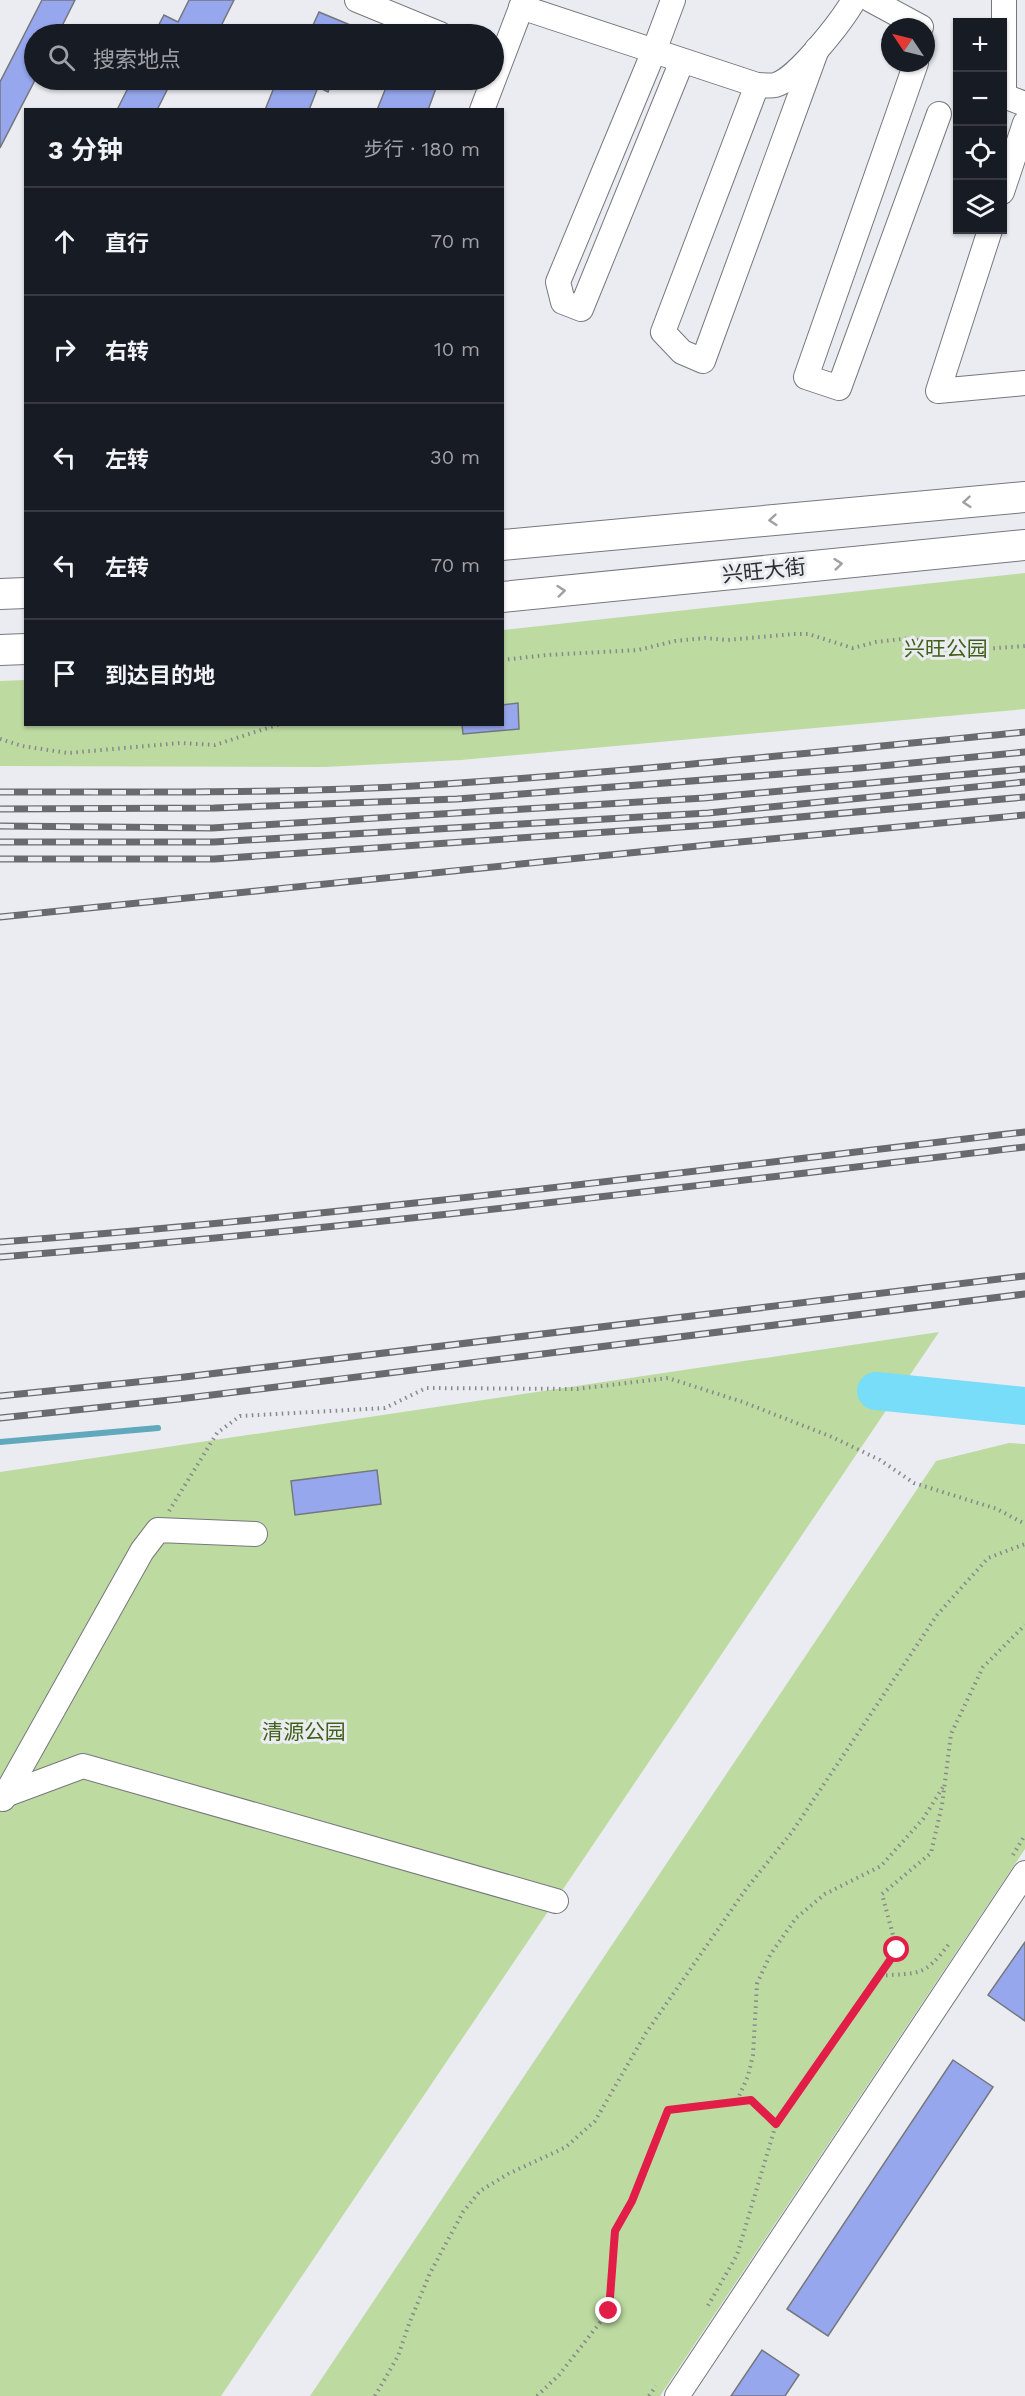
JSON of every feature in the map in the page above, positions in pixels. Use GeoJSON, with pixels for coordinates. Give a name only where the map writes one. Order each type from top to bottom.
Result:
{"type":"FeatureCollection","features":[{"type":"Feature","properties":{"kind":"main road"},"geometry":{"type":"LineString","coordinates":[[504,545],[1025,497]]}},
{"type":"Feature","properties":{"kind":"main road","name":"兴旺大街"},"geometry":{"type":"LineString","coordinates":[[504,597],[1025,545]]}},
{"type":"Feature","properties":{"kind":"main road"},"geometry":{"type":"LineString","coordinates":[[0,594],[24,593]]}},
{"type":"Feature","properties":{"kind":"main road"},"geometry":{"type":"LineString","coordinates":[[0,650],[24,649]]}},
{"type":"Feature","properties":{"kind":"street"},"geometry":{"type":"LineString","coordinates":[[357,0],[416,24]]}},
{"type":"Feature","properties":{"kind":"street"},"geometry":{"type":"LineString","coordinates":[[673,0],[558,282],[563,302],[581,309],[682,61]]}},
{"type":"Feature","properties":{"kind":"street"},"geometry":{"type":"LineString","coordinates":[[504,43],[523,4],[757,86],[777,84],[797,69],[817,49],[841,22],[854,0]]}},
{"type":"Feature","properties":{"kind":"street"},"geometry":{"type":"LineString","coordinates":[[871,0],[914,18]]}},
{"type":"Feature","properties":{"kind":"street"},"geometry":{"type":"LineString","coordinates":[[1004,0],[1004,96],[1025,104]]}},
{"type":"Feature","properties":{"kind":"street"},"geometry":{"type":"LineString","coordinates":[[757,86],[663,332],[682,352],[703,361],[817,49]]}},
{"type":"Feature","properties":{"kind":"street"},"geometry":{"type":"LineString","coordinates":[[913,72],[806,377],[839,388],[939,114]]}},
{"type":"Feature","properties":{"kind":"street"},"geometry":{"type":"LineString","coordinates":[[483,108],[488,90]]}},
{"type":"Feature","properties":{"kind":"street"},"geometry":{"type":"LineString","coordinates":[[1006,180],[1025,123]]}},
{"type":"Feature","properties":{"kind":"street"},"geometry":{"type":"LineString","coordinates":[[989,234],[938,391],[1025,383]]}},
{"type":"Feature","properties":{"kind":"street"},"geometry":{"type":"LineString","coordinates":[[2,1800],[142,1551],[158,1530],[255,1534]]}},
{"type":"Feature","properties":{"kind":"street"},"geometry":{"type":"LineString","coordinates":[[2,1800],[83,1766],[556,1901]]}},
{"type":"Feature","properties":{"kind":"street"},"geometry":{"type":"LineString","coordinates":[[677,2396],[1018,1865]]}},
{"type":"Feature","properties":{"kind":"path"},"geometry":{"type":"LineString","coordinates":[[504,660],[638,650],[675,641],[705,638],[727,640],[794,634],[808,634],[853,648],[876,642],[911,638],[937,646],[969,650],[1025,646]]}},
{"type":"Feature","properties":{"kind":"path"},"geometry":{"type":"LineString","coordinates":[[0,739],[22,746],[68,753],[180,743],[215,745],[274,726]]}},
{"type":"Feature","properties":{"kind":"path"},"geometry":{"type":"LineString","coordinates":[[158,1530],[217,1433],[240,1416],[385,1408],[426,1388],[577,1389],[668,1378],[743,1402],[832,1437],[882,1461],[914,1483],[997,1509],[1025,1524]]}},
{"type":"Feature","properties":{"kind":"path"},"geometry":{"type":"LineString","coordinates":[[375,2396],[398,2356],[430,2273],[463,2212],[480,2191],[508,2174],[566,2147],[595,2121],[646,2033],[746,1889],[792,1832],[937,1616],[988,1558],[1025,1544]]}},
{"type":"Feature","properties":{"kind":"path"},"geometry":{"type":"LineString","coordinates":[[705,2311],[737,2255],[776,2124],[897,1950],[882,1894],[931,1853],[945,1784],[951,1734],[983,1667],[1025,1624]]}},
{"type":"Feature","properties":{"kind":"path"},"geometry":{"type":"LineString","coordinates":[[736,2102],[748,2076],[753,2055],[757,1984],[770,1955],[796,1918],[817,1900],[881,1866],[923,1819],[945,1784]]}},
{"type":"Feature","properties":{"kind":"path"},"geometry":{"type":"LineString","coordinates":[[1018,1865],[1025,1835]]}},
{"type":"Feature","properties":{"kind":"path"},"geometry":{"type":"LineString","coordinates":[[880,1976],[922,1972],[935,1963],[949,1944]]}},
{"type":"Feature","properties":{"kind":"path"},"geometry":{"type":"LineString","coordinates":[[537,2396],[560,2375],[609,2311],[615,2231],[632,2201],[668,2110],[751,2100],[776,2124]]}},
{"type":"Feature","properties":{"kind":"path"},"geometry":{"type":"LineString","coordinates":[[649,2396],[663,2376]]}},
{"type":"Feature","properties":{"kind":"green space","name":"兴旺公园"},"geometry":{"type":"Polygon","coordinates":[[[1025,573],[1025,709],[461,760],[325,767],[0,766],[0,681],[24,680],[24,726],[504,726],[504,630],[1025,573]]]}},
{"type":"Feature","properties":{"kind":"green space","name":"清源公园"},"geometry":{"type":"Polygon","coordinates":[[[939,1332],[221,2396],[0,2396],[0,1472],[939,1332]]]}},
{"type":"Feature","properties":{"kind":"green space"},"geometry":{"type":"Polygon","coordinates":[[[1009,1443],[1025,1444],[1025,1849],[660,2396],[310,2396],[936,1461],[1009,1443]]]}},
{"type":"Feature","properties":{"kind":"building"},"geometry":{"type":"Polygon","coordinates":[[[42,0],[75,0],[63,24],[30,24],[42,0]]]}},
{"type":"Feature","properties":{"kind":"building"},"geometry":{"type":"Polygon","coordinates":[[[189,0],[234,0],[222,24],[159,24],[164,15],[178,22],[189,0]]]}},
{"type":"Feature","properties":{"kind":"building"},"geometry":{"type":"Polygon","coordinates":[[[319,12],[348,24],[314,24],[319,12]]]}},
{"type":"Feature","properties":{"kind":"building"},"geometry":{"type":"Polygon","coordinates":[[[24,35],[24,90],[30,90],[0,148],[0,82],[24,35]]]}},
{"type":"Feature","properties":{"kind":"building"},"geometry":{"type":"Polygon","coordinates":[[[127,90],[167,90],[158,108],[118,108],[127,90]]]}},
{"type":"Feature","properties":{"kind":"building"},"geometry":{"type":"Polygon","coordinates":[[[273,90],[317,90],[310,108],[266,108],[273,90]]]}},
{"type":"Feature","properties":{"kind":"building"},"geometry":{"type":"Polygon","coordinates":[[[385,90],[435,90],[429,108],[378,108],[385,90]]]}},
{"type":"Feature","properties":{"kind":"building"},"geometry":{"type":"Polygon","coordinates":[[[518,703],[519,729],[463,734],[462,726],[504,726],[504,705],[518,703]]]}},
{"type":"Feature","properties":{"kind":"building"},"geometry":{"type":"Polygon","coordinates":[[[377,1470],[381,1504],[295,1515],[291,1481],[377,1470]]]}},
{"type":"Feature","properties":{"kind":"building"},"geometry":{"type":"Polygon","coordinates":[[[1025,1942],[1025,2021],[988,1995],[1025,1942]]]}},
{"type":"Feature","properties":{"kind":"building"},"geometry":{"type":"Polygon","coordinates":[[[953,2060],[993,2087],[828,2336],[787,2309],[953,2060]]]}},
{"type":"Feature","properties":{"kind":"building"},"geometry":{"type":"Polygon","coordinates":[[[762,2350],[799,2375],[785,2396],[731,2396],[762,2350]]]}},
{"type":"Feature","properties":{"kind":"waterway"},"geometry":{"type":"LineString","coordinates":[[876,1391],[1025,1406]]}},
{"type":"Feature","properties":{"kind":"waterway"},"geometry":{"type":"LineString","coordinates":[[0,1442],[158,1428]]}},
{"type":"Feature","properties":{"kind":"railway"},"geometry":{"type":"LineString","coordinates":[[0,792],[230,792],[402,787],[672,766],[1025,732]]}},
{"type":"Feature","properties":{"kind":"railway"},"geometry":{"type":"LineString","coordinates":[[0,809],[214,808],[457,799],[860,768],[1025,752]]}},
{"type":"Feature","properties":{"kind":"railway"},"geometry":{"type":"LineString","coordinates":[[0,826],[212,828],[704,798],[1025,769]]}},
{"type":"Feature","properties":{"kind":"railway"},"geometry":{"type":"LineString","coordinates":[[0,842],[214,842],[708,813],[1025,782]]}},
{"type":"Feature","properties":{"kind":"railway"},"geometry":{"type":"LineString","coordinates":[[0,859],[214,859],[710,825],[1025,797]]}},
{"type":"Feature","properties":{"kind":"railway"},"geometry":{"type":"LineString","coordinates":[[0,917],[1025,815]]}},
{"type":"Feature","properties":{"kind":"railway"},"geometry":{"type":"LineString","coordinates":[[0,1242],[385,1206],[1025,1132]]}},
{"type":"Feature","properties":{"kind":"railway"},"geometry":{"type":"LineString","coordinates":[[0,1257],[385,1221],[1025,1147]]}},
{"type":"Feature","properties":{"kind":"railway"},"geometry":{"type":"LineString","coordinates":[[0,1396],[176,1378],[1025,1276]]}},
{"type":"Feature","properties":{"kind":"railway"},"geometry":{"type":"LineString","coordinates":[[0,1418],[179,1399],[1025,1294]]}},
{"type":"Feature","properties":{"kind":"route"},"geometry":{"type":"LineString","coordinates":[[609,2311],[615,2231],[632,2201],[668,2110],[751,2100],[776,2124],[897,1950]]}}]}
